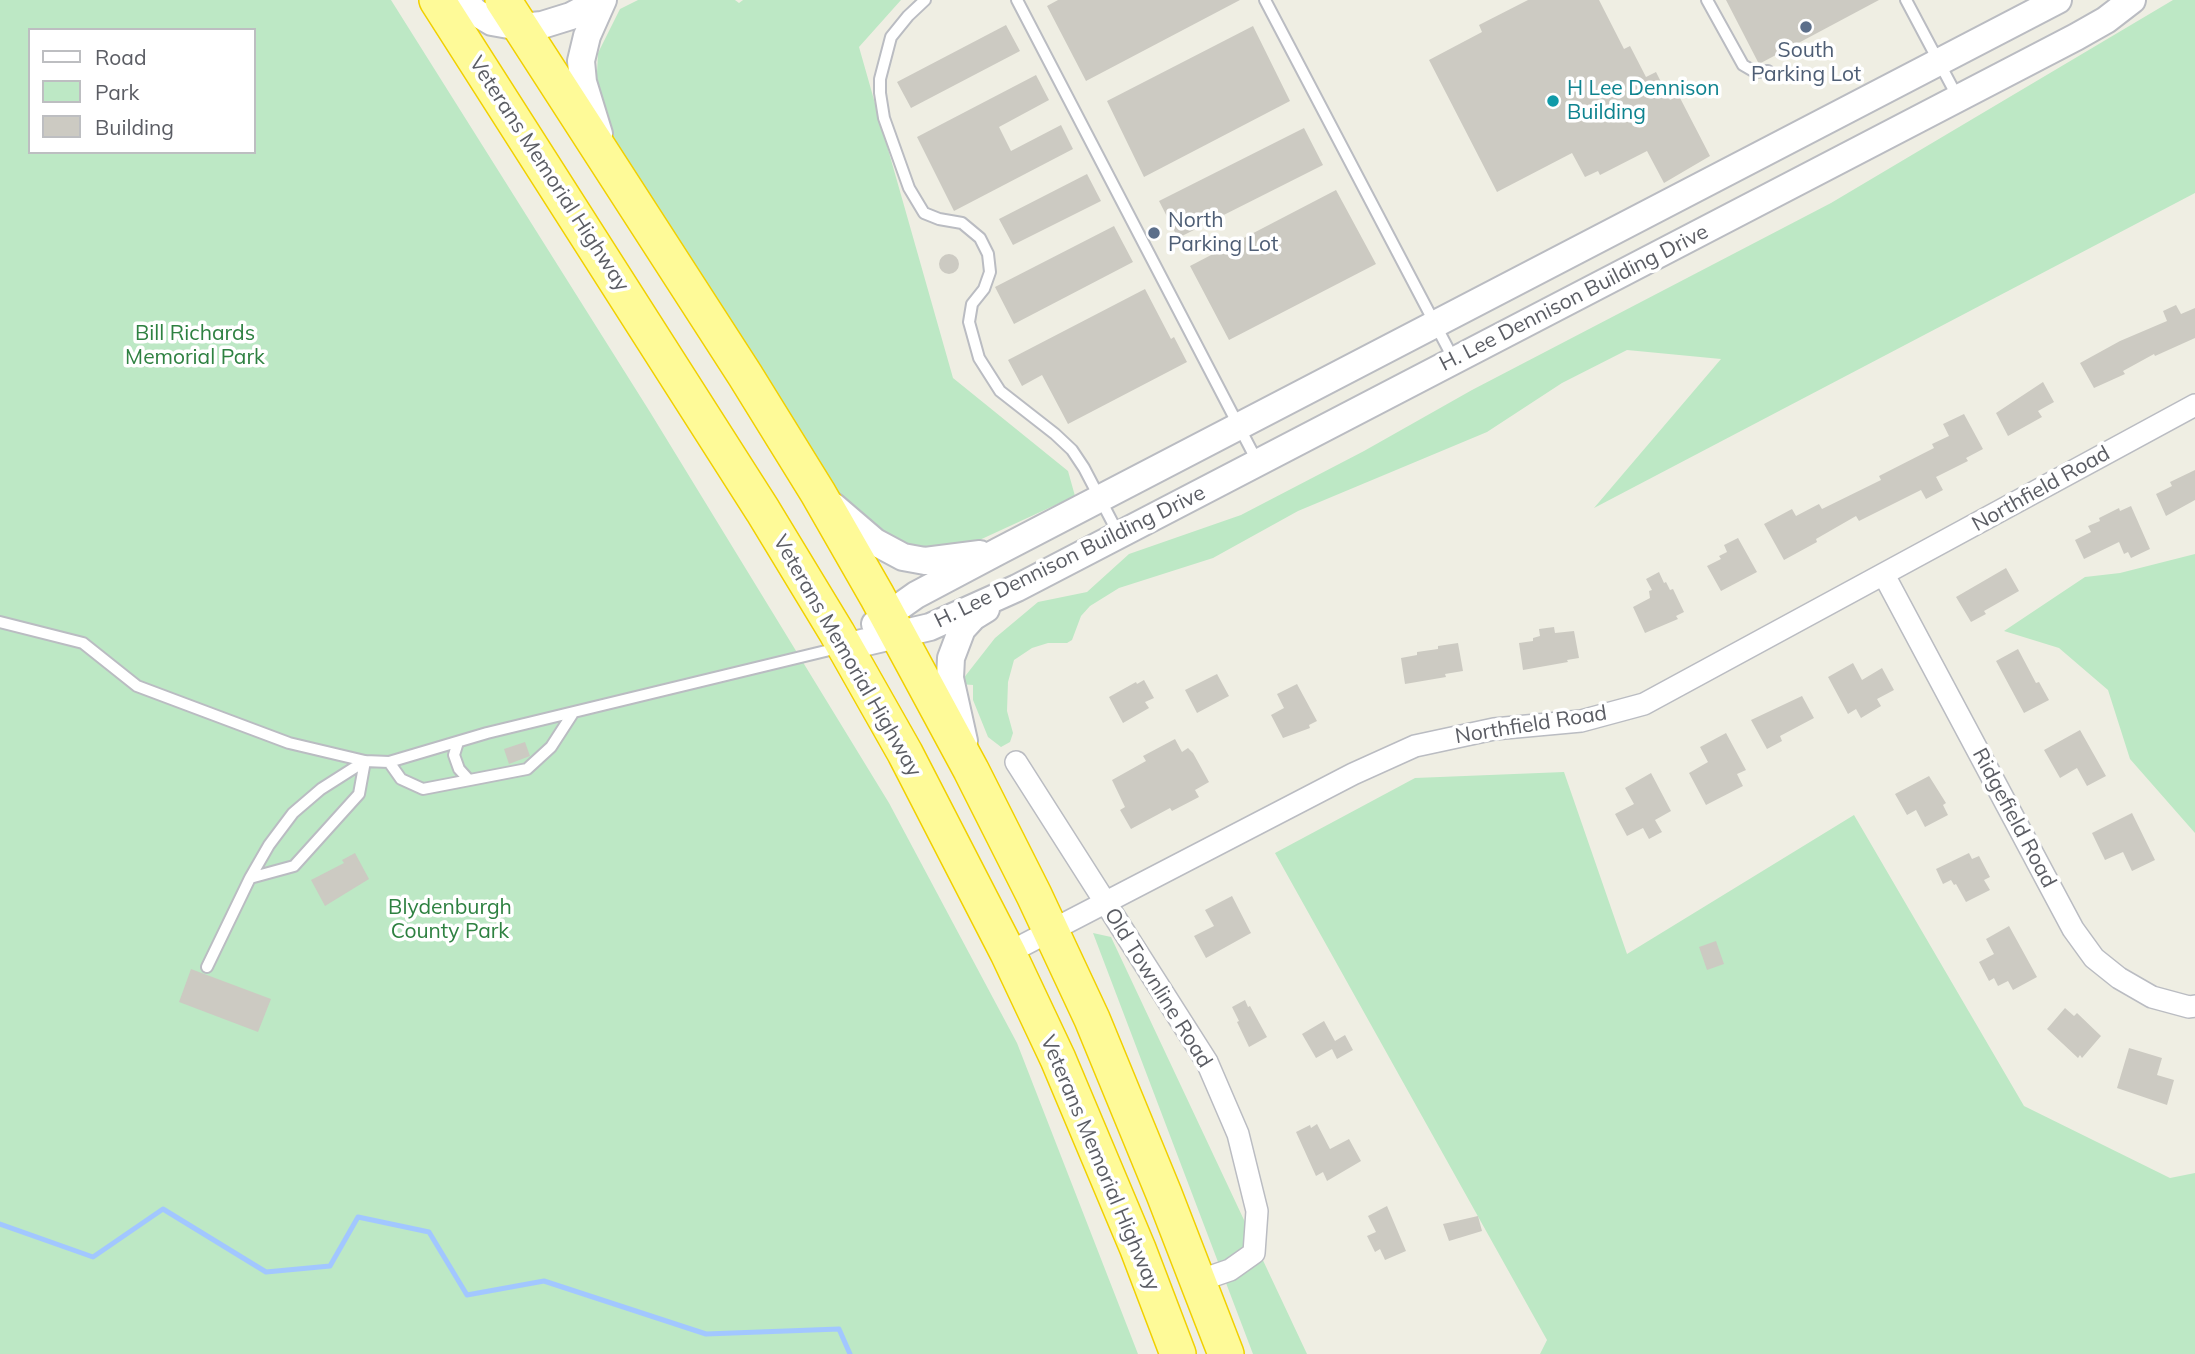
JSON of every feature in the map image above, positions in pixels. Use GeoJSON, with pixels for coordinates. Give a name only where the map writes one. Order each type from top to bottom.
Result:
{"type":"FeatureCollection","features":[{"type":"Feature","properties":{"kind":"highway","name":"Veterans Memorial Highway"},"geometry":{"type":"LineString","coordinates":[[438,0],[764,511],[911,765],[1008,953],[1058,1059],[1178,1354]]}},
{"type":"Feature","properties":{"kind":"highway"},"geometry":{"type":"LineString","coordinates":[[505,10],[745,375],[893,625],[971,770],[1092,1019],[1226,1354]]}},
{"type":"Feature","properties":{"kind":"street"},"geometry":{"type":"LineString","coordinates":[[464,0],[475,12],[505,10],[542,25],[570,16],[602,0]]}},
{"type":"Feature","properties":{"kind":"street"},"geometry":{"type":"LineString","coordinates":[[602,0],[587,36],[581,71],[608,163]]}},
{"type":"Feature","properties":{"kind":"street","name":"H. Lee Dennison Building Drive"},"geometry":{"type":"LineString","coordinates":[[845,647],[893,625],[927,589],[2058,0]]}},
{"type":"Feature","properties":{"kind":"street","name":"H. Lee Dennison Building Drive"},"geometry":{"type":"LineString","coordinates":[[893,625],[930,627],[1017,588],[2092,28],[2132,0]]}},
{"type":"Feature","properties":{"kind":"street"},"geometry":{"type":"LineString","coordinates":[[481,68],[484,40],[505,10]]}},
{"type":"Feature","properties":{"kind":"street"},"geometry":{"type":"LineString","coordinates":[[1641,216],[1659,253]]}},
{"type":"Feature","properties":{"kind":"street","name":"Northfield Road"},"geometry":{"type":"LineString","coordinates":[[1008,953],[1353,774],[1415,746],[1494,729],[1581,721],[1644,704],[2195,405]]}},
{"type":"Feature","properties":{"kind":"street"},"geometry":{"type":"LineString","coordinates":[[817,493],[875,542],[904,557],[936,560],[999,551]]}},
{"type":"Feature","properties":{"kind":"street","name":"Ridgefield Road"},"geometry":{"type":"LineString","coordinates":[[1884,575],[2073,929],[2094,958],[2119,978],[2152,997],[2189,1007],[2195,1006]]}},
{"type":"Feature","properties":{"kind":"street"},"geometry":{"type":"LineString","coordinates":[[971,770],[950,678],[953,648],[962,629],[973,617],[1017,588]]}},
{"type":"Feature","properties":{"kind":"street","name":"Old Townline Road"},"geometry":{"type":"LineString","coordinates":[[1016,762],[1207,1062],[1238,1134],[1258,1211],[1254,1253],[1230,1270],[1198,1281]]}},
{"type":"Feature","properties":{"kind":"lane"},"geometry":{"type":"LineString","coordinates":[[925,0],[891,37],[882,64],[880,93],[890,135],[909,188],[924,213],[962,223],[975,232],[985,246],[990,272],[984,289],[972,304],[969,322],[974,343],[988,375],[1007,398],[1072,450],[1119,536]]}},
{"type":"Feature","properties":{"kind":"lane"},"geometry":{"type":"LineString","coordinates":[[1017,0],[1258,463]]}},
{"type":"Feature","properties":{"kind":"lane"},"geometry":{"type":"LineString","coordinates":[[1265,0],[1454,360]]}},
{"type":"Feature","properties":{"kind":"lane"},"geometry":{"type":"LineString","coordinates":[[1707,0],[1743,65],[1755,72],[1768,71]]}},
{"type":"Feature","properties":{"kind":"lane"},"geometry":{"type":"LineString","coordinates":[[1906,0],[1958,98]]}},
{"type":"Feature","properties":{"kind":"lane"},"geometry":{"type":"LineString","coordinates":[[0,622],[83,643],[137,686],[289,743],[365,761],[389,762],[458,742],[845,647]]}},
{"type":"Feature","properties":{"kind":"lane"},"geometry":{"type":"LineString","coordinates":[[389,762],[401,779],[423,789],[527,769],[551,747],[573,713]]}},
{"type":"Feature","properties":{"kind":"lane"},"geometry":{"type":"LineString","coordinates":[[458,742],[454,755],[459,769],[469,780]]}},
{"type":"Feature","properties":{"kind":"lane"},"geometry":{"type":"LineString","coordinates":[[207,967],[250,878],[293,813],[321,789],[365,761]]}},
{"type":"Feature","properties":{"kind":"lane"},"geometry":{"type":"LineString","coordinates":[[250,878],[294,866],[359,794],[365,761]]}},
{"type":"Feature","properties":{"kind":"green space","name":"Blydenburgh County Park"},"geometry":{"type":"Polygon","coordinates":[[[0,0],[391,0],[650,412],[889,803],[1017,1043],[1138,1354],[0,1354],[0,0]]]}},
{"type":"Feature","properties":{"kind":"green space"},"geometry":{"type":"Polygon","coordinates":[[[638,0],[735,0],[739,3],[743,0],[901,0],[859,47],[953,378],[1068,471],[1075,496],[973,543],[923,556],[846,511],[595,112],[598,53],[620,9],[638,0]]]}},
{"type":"Feature","properties":{"kind":"green space"},"geometry":{"type":"Polygon","coordinates":[[[2173,0],[2195,0],[2195,193],[1594,508],[1721,359],[1627,350],[1562,383],[1487,432],[1298,511],[1213,558],[1119,588],[1090,606],[1081,616],[1072,640],[1032,648],[1014,660],[1008,682],[1007,711],[1013,733],[1010,742],[1001,747],[988,737],[973,700],[973,685],[959,684],[995,638],[1038,602],[1087,592],[1129,554],[1241,515],[1364,451],[1472,390],[1831,203],[2173,0]]]}},
{"type":"Feature","properties":{"kind":"green space"},"geometry":{"type":"Polygon","coordinates":[[[2195,554],[2195,833],[2130,759],[2108,690],[2059,648],[2004,631],[2085,577],[2120,573],[2195,554]]]}},
{"type":"Feature","properties":{"kind":"green space"},"geometry":{"type":"Polygon","coordinates":[[[1564,772],[1627,954],[1854,815],[2024,1106],[2170,1178],[2195,1173],[2195,1354],[1540,1354],[1547,1340],[1275,853],[1415,778],[1564,772]]]}},
{"type":"Feature","properties":{"kind":"green space"},"geometry":{"type":"Polygon","coordinates":[[[1093,933],[1111,937],[1307,1354],[1253,1354],[1093,933]]]}},
{"type":"Feature","properties":{"kind":"building"},"geometry":{"type":"Polygon","coordinates":[[[1058,0],[1240,0],[1086,81],[1047,6],[1058,0]]]}},
{"type":"Feature","properties":{"kind":"building","name":"H Lee Dennison Building"},"geometry":{"type":"Polygon","coordinates":[[[1528,0],[1599,0],[1624,49],[1630,46],[1646,77],[1656,72],[1670,100],[1679,96],[1710,156],[1664,183],[1647,151],[1600,175],[1598,171],[1585,177],[1572,153],[1497,192],[1429,60],[1482,32],[1479,25],[1528,0]]]}},
{"type":"Feature","properties":{"kind":"building"},"geometry":{"type":"Polygon","coordinates":[[[1726,0],[1879,0],[1759,64],[1726,0]]]}},
{"type":"Feature","properties":{"kind":"building"},"geometry":{"type":"Polygon","coordinates":[[[1006,25],[1020,51],[911,108],[897,82],[1006,25]]]}},
{"type":"Feature","properties":{"kind":"building"},"geometry":{"type":"Polygon","coordinates":[[[1253,26],[1290,101],[1144,177],[1107,101],[1253,26]]]}},
{"type":"Feature","properties":{"kind":"building"},"geometry":{"type":"Polygon","coordinates":[[[1036,75],[1049,100],[999,127],[1011,151],[1061,125],[1073,149],[954,211],[917,137],[1036,75]]]}},
{"type":"Feature","properties":{"kind":"building"},"geometry":{"type":"Polygon","coordinates":[[[1304,128],[1323,165],[1178,238],[1159,201],[1304,128]]]}},
{"type":"Feature","properties":{"kind":"building"},"geometry":{"type":"Polygon","coordinates":[[[1087,174],[1101,201],[1013,245],[999,219],[1087,174]]]}},
{"type":"Feature","properties":{"kind":"building"},"geometry":{"type":"Polygon","coordinates":[[[1336,190],[1376,264],[1229,340],[1190,266],[1336,190]]]}},
{"type":"Feature","properties":{"kind":"building"},"geometry":{"type":"Polygon","coordinates":[[[1114,226],[1133,262],[1014,324],[995,287],[1114,226]]]}},
{"type":"Feature","properties":{"kind":"building"},"geometry":{"type":"Polygon","coordinates":[[[949,254],[956,257],[959,264],[956,271],[949,274],[942,271],[939,264],[942,257],[949,254]]]}},
{"type":"Feature","properties":{"kind":"building"},"geometry":{"type":"Polygon","coordinates":[[[1145,289],[1171,339],[1174,337],[1187,362],[1068,424],[1042,375],[1022,386],[1008,360],[1145,289]]]}},
{"type":"Feature","properties":{"kind":"building"},"geometry":{"type":"Polygon","coordinates":[[[2176,305],[2181,314],[2195,308],[2195,338],[2155,356],[2154,354],[2123,371],[2125,374],[2094,388],[2080,363],[2120,341],[2167,321],[2163,311],[2176,305]]]}},
{"type":"Feature","properties":{"kind":"building"},"geometry":{"type":"Polygon","coordinates":[[[2043,382],[2054,402],[2038,411],[2042,417],[2008,436],[1996,413],[2043,382]]]}},
{"type":"Feature","properties":{"kind":"building"},"geometry":{"type":"Polygon","coordinates":[[[1964,414],[1983,449],[1966,458],[1968,461],[1936,477],[1943,490],[1926,499],[1921,490],[1859,521],[1856,516],[1784,560],[1764,524],[1792,509],[1796,516],[1819,504],[1822,509],[1881,480],[1879,476],[1934,448],[1932,444],[1949,436],[1943,424],[1964,414]]]}},
{"type":"Feature","properties":{"kind":"building"},"geometry":{"type":"Polygon","coordinates":[[[2195,470],[2195,500],[2166,516],[2156,494],[2172,486],[2170,482],[2195,470]]]}},
{"type":"Feature","properties":{"kind":"building"},"geometry":{"type":"Polygon","coordinates":[[[2131,506],[2150,549],[2131,558],[2128,552],[2124,554],[2119,542],[2084,559],[2075,540],[2091,532],[2088,526],[2100,521],[2099,518],[2119,508],[2120,511],[2131,506]]]}},
{"type":"Feature","properties":{"kind":"building"},"geometry":{"type":"Polygon","coordinates":[[[1738,538],[1757,572],[1721,591],[1707,566],[1721,559],[1719,556],[1727,552],[1724,545],[1738,538]]]}},
{"type":"Feature","properties":{"kind":"building"},"geometry":{"type":"Polygon","coordinates":[[[2006,568],[2019,591],[1984,611],[1986,614],[1971,622],[1956,597],[2006,568]]]}},
{"type":"Feature","properties":{"kind":"building"},"geometry":{"type":"Polygon","coordinates":[[[1659,572],[1664,583],[1666,582],[1670,590],[1673,589],[1684,612],[1676,616],[1678,619],[1645,633],[1633,607],[1650,598],[1649,591],[1652,590],[1646,579],[1659,572]]]}},
{"type":"Feature","properties":{"kind":"building"},"geometry":{"type":"Polygon","coordinates":[[[1554,627],[1555,633],[1574,631],[1579,658],[1523,670],[1519,643],[1533,641],[1533,638],[1540,636],[1539,629],[1554,627]]]}},
{"type":"Feature","properties":{"kind":"building"},"geometry":{"type":"Polygon","coordinates":[[[1458,643],[1463,671],[1445,674],[1446,677],[1405,684],[1401,658],[1438,649],[1438,646],[1458,643]]]}},
{"type":"Feature","properties":{"kind":"building"},"geometry":{"type":"Polygon","coordinates":[[[2018,649],[2036,683],[2039,682],[2049,700],[2024,713],[1996,661],[2018,649]]]}},
{"type":"Feature","properties":{"kind":"building"},"geometry":{"type":"Polygon","coordinates":[[[1853,663],[1862,680],[1882,668],[1894,690],[1877,699],[1881,706],[1861,718],[1856,709],[1848,714],[1828,677],[1853,663]]]}},
{"type":"Feature","properties":{"kind":"building"},"geometry":{"type":"Polygon","coordinates":[[[1217,674],[1229,696],[1197,713],[1185,690],[1217,674]]]}},
{"type":"Feature","properties":{"kind":"building"},"geometry":{"type":"Polygon","coordinates":[[[1144,680],[1154,698],[1145,702],[1149,708],[1123,723],[1109,697],[1144,680]]]}},
{"type":"Feature","properties":{"kind":"building"},"geometry":{"type":"Polygon","coordinates":[[[1297,684],[1317,721],[1309,725],[1310,728],[1283,738],[1271,715],[1284,708],[1277,694],[1297,684]]]}},
{"type":"Feature","properties":{"kind":"building"},"geometry":{"type":"Polygon","coordinates":[[[1802,696],[1814,718],[1780,736],[1782,741],[1767,749],[1751,720],[1802,696]]]}},
{"type":"Feature","properties":{"kind":"building"},"geometry":{"type":"Polygon","coordinates":[[[2080,730],[2106,776],[2087,786],[2077,768],[2060,778],[2044,750],[2080,730]]]}},
{"type":"Feature","properties":{"kind":"building"},"geometry":{"type":"Polygon","coordinates":[[[1726,733],[1746,770],[1737,774],[1743,786],[1706,805],[1689,773],[1708,762],[1700,747],[1726,733]]]}},
{"type":"Feature","properties":{"kind":"building"},"geometry":{"type":"Polygon","coordinates":[[[1175,739],[1182,752],[1188,748],[1193,753],[1209,782],[1195,790],[1199,797],[1172,811],[1170,808],[1131,829],[1120,810],[1125,807],[1112,780],[1146,761],[1143,756],[1175,739]]]}},
{"type":"Feature","properties":{"kind":"building"},"geometry":{"type":"Polygon","coordinates":[[[525,742],[530,756],[509,764],[504,749],[525,742]]]}},
{"type":"Feature","properties":{"kind":"building"},"geometry":{"type":"Polygon","coordinates":[[[1651,773],[1671,811],[1655,820],[1662,832],[1649,839],[1643,828],[1627,836],[1615,814],[1634,804],[1625,788],[1651,773]]]}},
{"type":"Feature","properties":{"kind":"building"},"geometry":{"type":"Polygon","coordinates":[[[1929,776],[1946,803],[1943,805],[1948,815],[1925,827],[1916,810],[1907,815],[1895,794],[1929,776]]]}},
{"type":"Feature","properties":{"kind":"building"},"geometry":{"type":"Polygon","coordinates":[[[2132,813],[2155,860],[2132,871],[2123,852],[2105,860],[2092,833],[2132,813]]]}},
{"type":"Feature","properties":{"kind":"building"},"geometry":{"type":"Polygon","coordinates":[[[355,853],[369,879],[325,906],[311,880],[344,863],[342,860],[355,853]]]}},
{"type":"Feature","properties":{"kind":"building"},"geometry":{"type":"Polygon","coordinates":[[[1969,853],[1972,859],[1979,856],[1990,877],[1984,880],[1990,890],[1966,902],[1951,880],[1943,884],[1936,869],[1969,853]]]}},
{"type":"Feature","properties":{"kind":"building"},"geometry":{"type":"Polygon","coordinates":[[[1232,896],[1251,933],[1206,958],[1194,936],[1214,926],[1205,910],[1232,896]]]}},
{"type":"Feature","properties":{"kind":"building"},"geometry":{"type":"Polygon","coordinates":[[[2009,926],[2037,977],[2013,990],[2008,981],[1998,986],[1994,978],[1989,981],[1979,962],[1994,954],[1986,939],[2009,926]]]}},
{"type":"Feature","properties":{"kind":"building"},"geometry":{"type":"Polygon","coordinates":[[[1716,941],[1724,964],[1707,970],[1699,947],[1716,941]]]}},
{"type":"Feature","properties":{"kind":"building"},"geometry":{"type":"Polygon","coordinates":[[[191,969],[271,999],[258,1032],[179,1002],[191,969]]]}},
{"type":"Feature","properties":{"kind":"building"},"geometry":{"type":"Polygon","coordinates":[[[1245,1000],[1267,1037],[1249,1047],[1232,1007],[1245,1000]]]}},
{"type":"Feature","properties":{"kind":"building"},"geometry":{"type":"Polygon","coordinates":[[[2065,1008],[2074,1016],[2077,1013],[2101,1036],[2082,1058],[2080,1055],[2078,1058],[2047,1029],[2065,1008]]]}},
{"type":"Feature","properties":{"kind":"building"},"geometry":{"type":"Polygon","coordinates":[[[1324,1021],[1335,1041],[1345,1035],[1353,1050],[1337,1059],[1332,1049],[1316,1058],[1302,1034],[1324,1021]]]}},
{"type":"Feature","properties":{"kind":"building"},"geometry":{"type":"Polygon","coordinates":[[[2129,1048],[2162,1058],[2157,1075],[2174,1080],[2167,1105],[2117,1088],[2129,1048]]]}},
{"type":"Feature","properties":{"kind":"building"},"geometry":{"type":"Polygon","coordinates":[[[1317,1124],[1330,1149],[1349,1139],[1361,1161],[1327,1181],[1323,1172],[1316,1176],[1296,1132],[1317,1124]]]}},
{"type":"Feature","properties":{"kind":"building"},"geometry":{"type":"Polygon","coordinates":[[[1387,1206],[1406,1251],[1385,1260],[1380,1249],[1375,1252],[1367,1236],[1376,1232],[1368,1216],[1387,1206]]]}},
{"type":"Feature","properties":{"kind":"building"},"geometry":{"type":"Polygon","coordinates":[[[1478,1216],[1482,1231],[1449,1241],[1443,1224],[1478,1216]]]}},
{"type":"Feature","properties":{"kind":"waterway"},"geometry":{"type":"LineString","coordinates":[[0,1224],[93,1257],[163,1209],[266,1272],[330,1266],[358,1217],[429,1232],[467,1295],[544,1281],[706,1334],[839,1329],[850,1354]]}},
{"type":"Feature","properties":{"kind":"place","name":"South Parking Lot"},"geometry":{"type":"Point","coordinates":[1806,27]}},
{"type":"Feature","properties":{"kind":"place","name":"H Lee Dennison Building"},"geometry":{"type":"Point","coordinates":[1553,101]}},
{"type":"Feature","properties":{"kind":"place","name":"North Parking Lot"},"geometry":{"type":"Point","coordinates":[1154,233]}},
{"type":"Feature","properties":{"kind":"park label","name":"Bill Richards Memorial Park"},"geometry":{"type":"Point","coordinates":[195,346]}}]}
